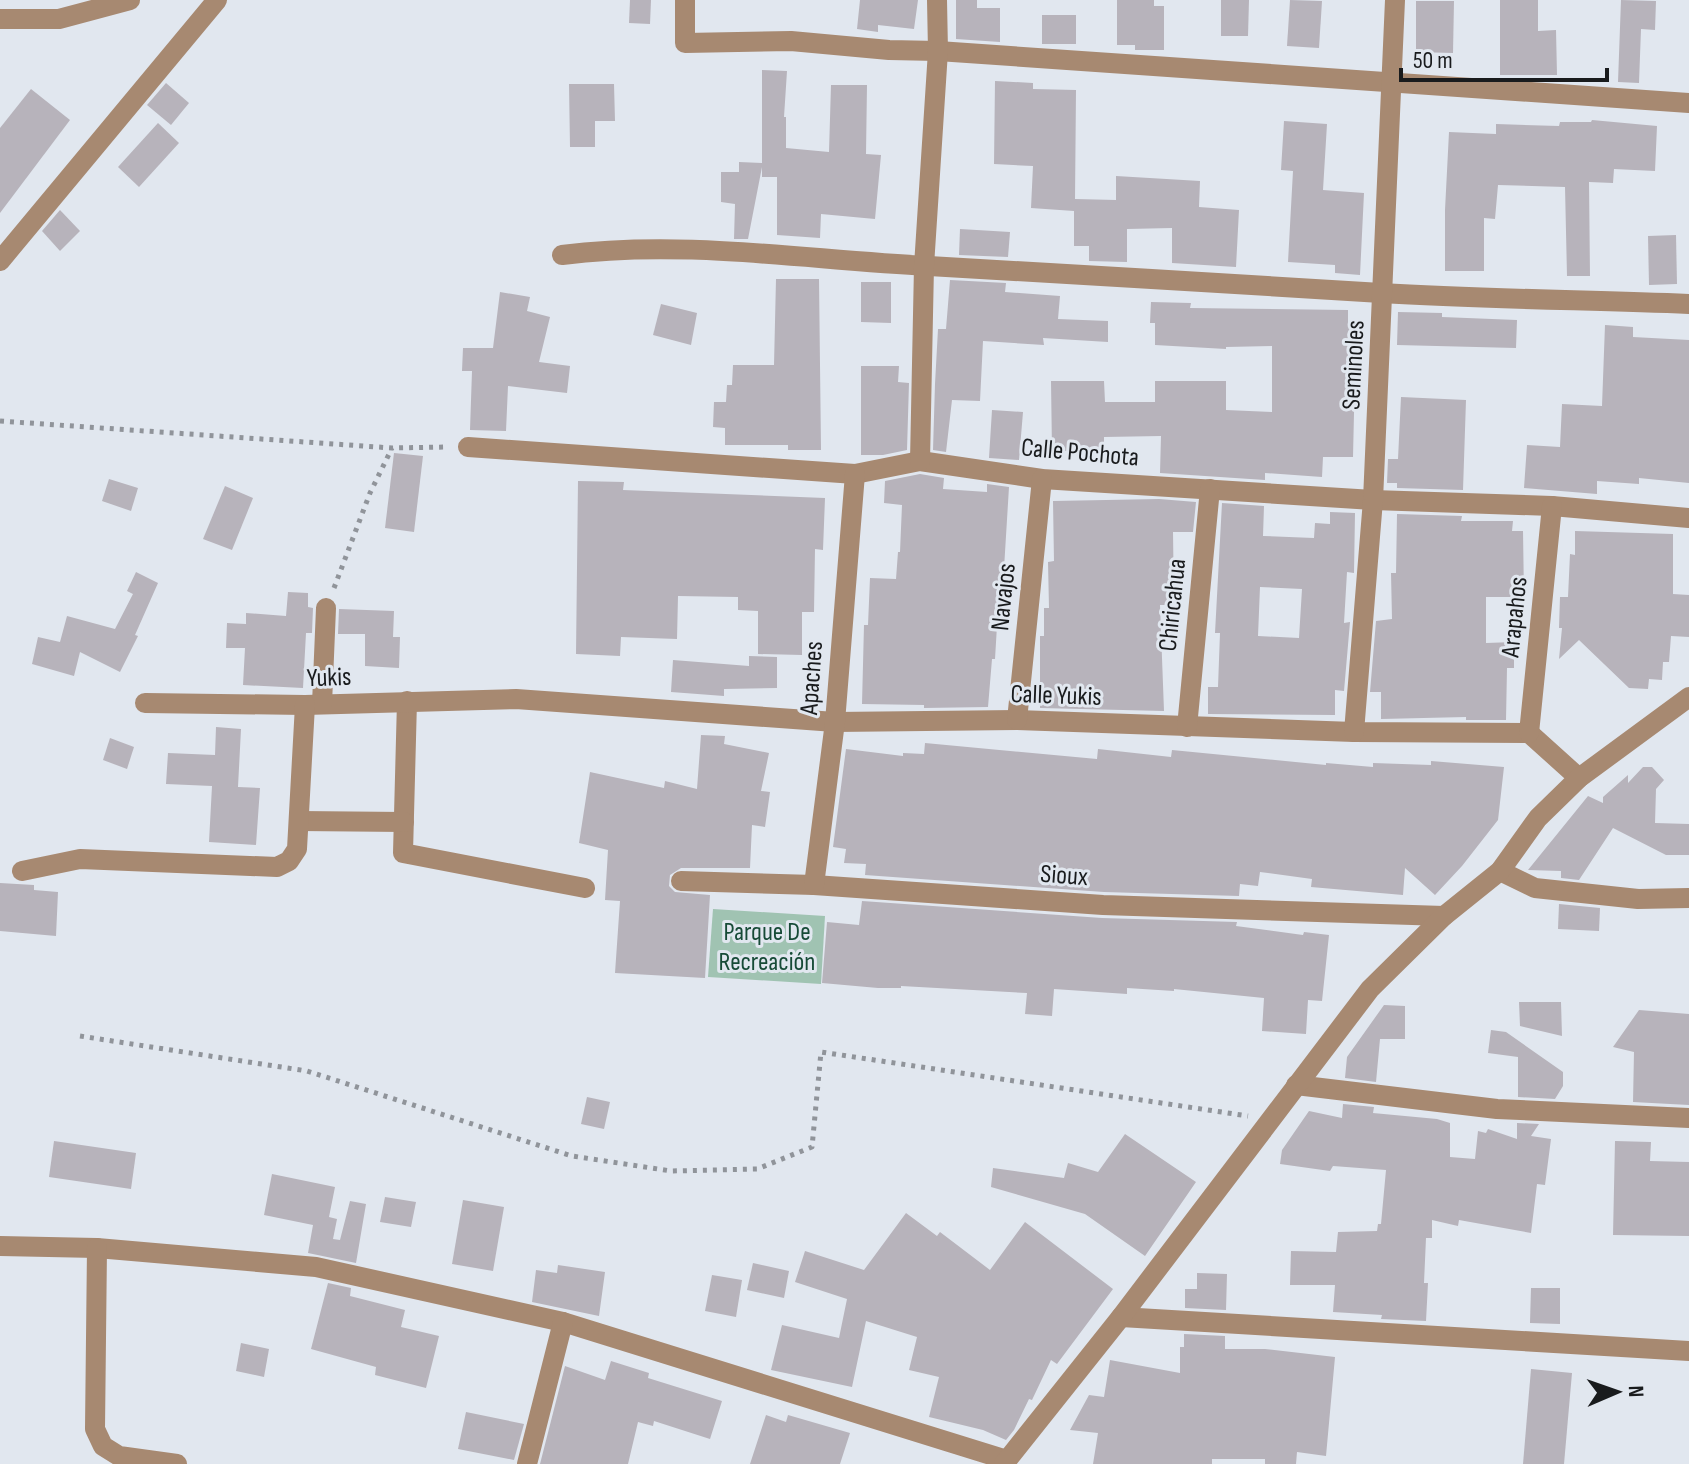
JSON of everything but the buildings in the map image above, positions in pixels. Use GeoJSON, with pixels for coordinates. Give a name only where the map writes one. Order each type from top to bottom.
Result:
{"type":"FeatureCollection","features":[{"type":"Feature","properties":{"kind":"street"},"geometry":{"type":"LineString","coordinates":[[0,19],[59,19],[130,0]]}},
{"type":"Feature","properties":{"kind":"street"},"geometry":{"type":"LineString","coordinates":[[0,261],[217,0]]}},
{"type":"Feature","properties":{"kind":"street"},"geometry":{"type":"LineString","coordinates":[[685,0],[685,43],[791,41],[1689,103]]}},
{"type":"Feature","properties":{"kind":"street"},"geometry":{"type":"LineString","coordinates":[[920,461],[924,266],[938,51],[937,0]]}},
{"type":"Feature","properties":{"kind":"street","name":"Seminoles"},"geometry":{"type":"LineString","coordinates":[[1354,732],[1373,500],[1395,0]]}},
{"type":"Feature","properties":{"kind":"street"},"geometry":{"type":"LineString","coordinates":[[562,255],[600,250],[676,248],[1383,293],[1689,304]]}},
{"type":"Feature","properties":{"kind":"street","name":"Calle Pochota"},"geometry":{"type":"LineString","coordinates":[[468,447],[855,474],[920,461],[1042,479],[1373,500],[1552,506],[1689,518]]}},
{"type":"Feature","properties":{"kind":"street","name":"Apaches"},"geometry":{"type":"LineString","coordinates":[[814,885],[835,722],[855,474]]}},
{"type":"Feature","properties":{"kind":"street","name":"Navajos"},"geometry":{"type":"LineString","coordinates":[[1017,720],[1042,479]]}},
{"type":"Feature","properties":{"kind":"street","name":"Chiricahua"},"geometry":{"type":"LineString","coordinates":[[1187,727],[1210,489]]}},
{"type":"Feature","properties":{"kind":"street","name":"Arapahos"},"geometry":{"type":"LineString","coordinates":[[1529,733],[1552,506]]}},
{"type":"Feature","properties":{"kind":"street"},"geometry":{"type":"LineString","coordinates":[[22,871],[80,859],[277,867],[289,861],[297,849],[326,608]]}},
{"type":"Feature","properties":{"kind":"street"},"geometry":{"type":"LineString","coordinates":[[0,1246],[97,1248],[316,1267],[563,1322],[1006,1462],[1121,1317],[1370,989],[1444,916],[1500,871],[1538,818],[1579,778],[1689,697]]}},
{"type":"Feature","properties":{"kind":"street","name":"Calle Yukis"},"geometry":{"type":"LineString","coordinates":[[516,699],[835,722],[1017,720],[1354,732],[1529,733]]}},
{"type":"Feature","properties":{"kind":"street","name":"Yukis"},"geometry":{"type":"LineString","coordinates":[[145,703],[314,704],[516,699]]}},
{"type":"Feature","properties":{"kind":"street"},"geometry":{"type":"LineString","coordinates":[[407,701],[403,853],[585,888]]}},
{"type":"Feature","properties":{"kind":"street"},"geometry":{"type":"LineString","coordinates":[[1529,733],[1579,778]]}},
{"type":"Feature","properties":{"kind":"street"},"geometry":{"type":"LineString","coordinates":[[299,821],[404,822]]}},
{"type":"Feature","properties":{"kind":"street"},"geometry":{"type":"LineString","coordinates":[[1500,871],[1535,888],[1638,899],[1689,898]]}},
{"type":"Feature","properties":{"kind":"street","name":"Sioux"},"geometry":{"type":"LineString","coordinates":[[681,881],[814,885],[1103,905],[1444,916]]}},
{"type":"Feature","properties":{"kind":"street"},"geometry":{"type":"LineString","coordinates":[[1296,1085],[1497,1109],[1689,1118]]}},
{"type":"Feature","properties":{"kind":"street"},"geometry":{"type":"LineString","coordinates":[[97,1248],[95,1429],[103,1446],[119,1456],[177,1464]]}},
{"type":"Feature","properties":{"kind":"street"},"geometry":{"type":"LineString","coordinates":[[1121,1317],[1689,1351]]}},
{"type":"Feature","properties":{"kind":"street"},"geometry":{"type":"LineString","coordinates":[[527,1464],[563,1322]]}},
{"type":"Feature","properties":{"kind":"path"},"geometry":{"type":"LineString","coordinates":[[0,421],[392,448],[468,447]]}},
{"type":"Feature","properties":{"kind":"path"},"geometry":{"type":"LineString","coordinates":[[326,608],[370,493],[392,448]]}},
{"type":"Feature","properties":{"kind":"path"},"geometry":{"type":"LineString","coordinates":[[80,1036],[307,1071],[572,1156],[671,1171],[757,1169],[812,1147],[821,1052],[1272,1120]]}},
{"type":"Feature","properties":{"kind":"green space","name":"Parque De Recreación"},"geometry":{"type":"Polygon","coordinates":[[[713,909],[825,916],[821,984],[708,977],[713,909]]]}}]}
